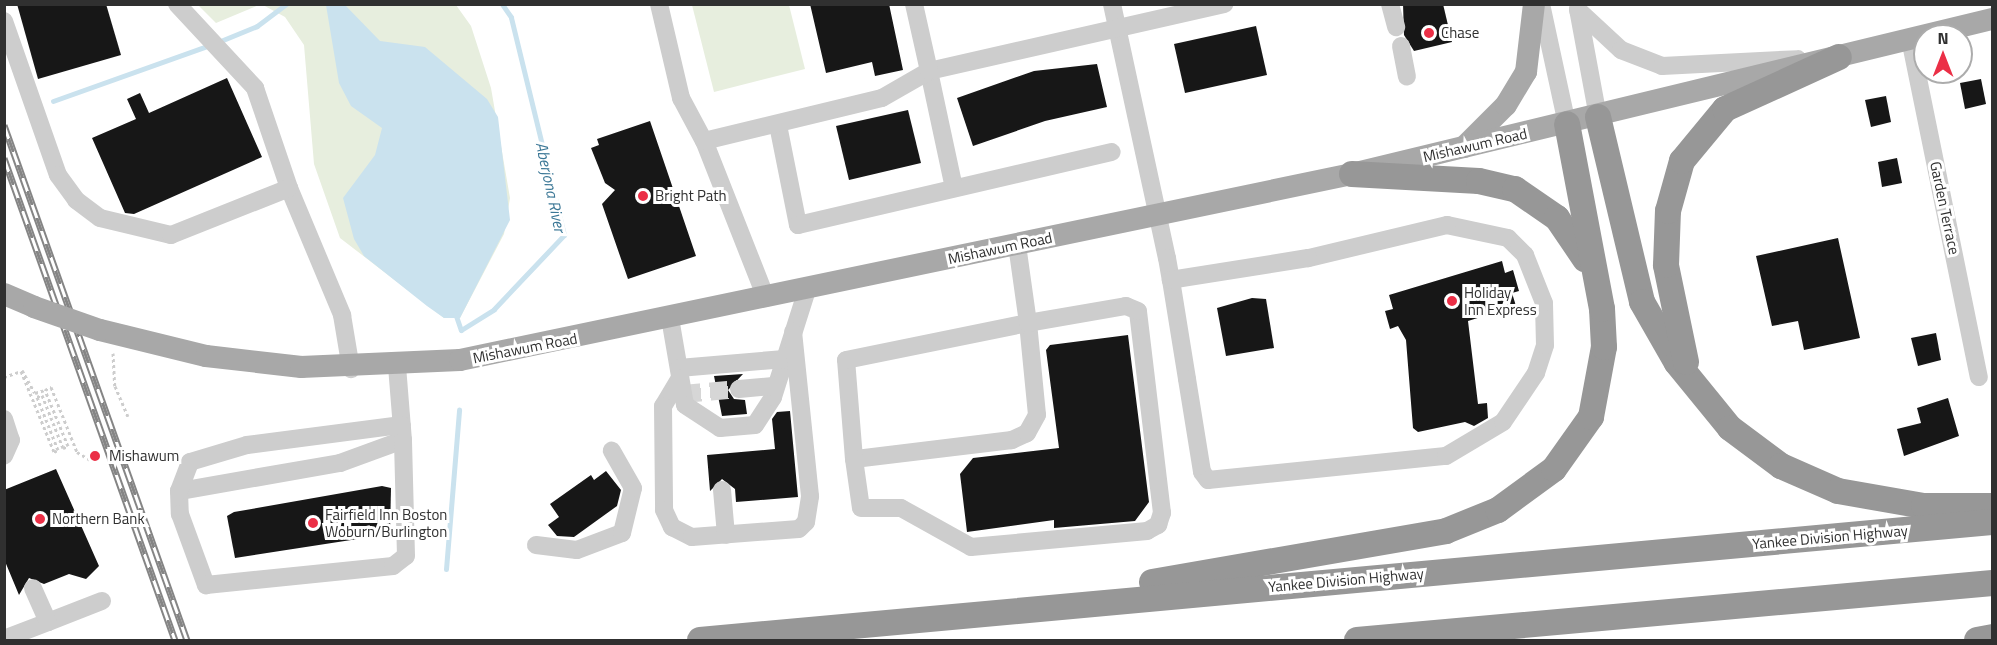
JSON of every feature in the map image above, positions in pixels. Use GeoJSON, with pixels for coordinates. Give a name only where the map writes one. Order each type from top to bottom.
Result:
{"type":"FeatureCollection","features":[{"type":"Feature","properties":{"kind":"highway"},"geometry":{"type":"LineString","coordinates":[[1691,380],[1666,265],[1668,211],[1682,161],[1725,109],[1839,57]]}},
{"type":"Feature","properties":{"kind":"highway"},"geometry":{"type":"LineString","coordinates":[[1598,117],[1637,290],[1656,330],[1691,380],[1744,441],[1816,484],[1924,506],[1992,506]]}},
{"type":"Feature","properties":{"kind":"highway"},"geometry":{"type":"LineString","coordinates":[[907,620],[1376,545],[1486,516],[1554,469],[1591,417],[1604,347],[1598,287],[1567,124]]}},
{"type":"Feature","properties":{"kind":"highway"},"geometry":{"type":"LineString","coordinates":[[1352,174],[1491,182],[1525,193],[1568,230],[1598,287]]}},
{"type":"Feature","properties":{"kind":"highway","name":"Yankee Division Highway"},"geometry":{"type":"LineString","coordinates":[[700,640],[1992,522]]}},
{"type":"Feature","properties":{"kind":"highway"},"geometry":{"type":"LineString","coordinates":[[1357,640],[1992,583]]}},
{"type":"Feature","properties":{"kind":"highway"},"geometry":{"type":"LineString","coordinates":[[1977,640],[1992,636]]}},
{"type":"Feature","properties":{"kind":"main road"},"geometry":{"type":"LineString","coordinates":[[1464,148],[1506,105],[1526,72],[1534,4]]}},
{"type":"Feature","properties":{"kind":"main road","name":"Mishawum Road"},"geometry":{"type":"LineString","coordinates":[[4,294],[108,333],[231,360],[351,369],[470,358],[807,290],[1352,174],[1598,117],[1992,20]]}},
{"type":"Feature","properties":{"kind":"street"},"geometry":{"type":"LineString","coordinates":[[177,4],[224,49],[255,88],[289,188],[342,315],[351,369]]}},
{"type":"Feature","properties":{"kind":"street"},"geometry":{"type":"LineString","coordinates":[[659,4],[681,98],[704,141],[766,298]]}},
{"type":"Feature","properties":{"kind":"street"},"geometry":{"type":"LineString","coordinates":[[914,4],[954,188]]}},
{"type":"Feature","properties":{"kind":"street"},"geometry":{"type":"LineString","coordinates":[[1112,4],[1171,280],[1202,472],[1215,483],[1446,456],[1503,422],[1530,383],[1545,345],[1544,303],[1525,255],[1508,238],[1447,225],[1308,258],[1171,280]]}},
{"type":"Feature","properties":{"kind":"street"},"geometry":{"type":"LineString","coordinates":[[704,141],[778,125],[882,98],[929,71],[1224,4]]}},
{"type":"Feature","properties":{"kind":"street"},"geometry":{"type":"LineString","coordinates":[[1389,4],[1396,27]]}},
{"type":"Feature","properties":{"kind":"street"},"geometry":{"type":"LineString","coordinates":[[1541,4],[1567,124]]}},
{"type":"Feature","properties":{"kind":"street"},"geometry":{"type":"LineString","coordinates":[[1577,7],[1621,50],[1662,66],[1839,57]]}},
{"type":"Feature","properties":{"kind":"street"},"geometry":{"type":"LineString","coordinates":[[1577,7],[1598,117]]}},
{"type":"Feature","properties":{"kind":"street"},"geometry":{"type":"LineString","coordinates":[[4,21],[58,175],[76,200],[100,218],[171,235],[289,188]]}},
{"type":"Feature","properties":{"kind":"street","name":"Garden Terrace"},"geometry":{"type":"LineString","coordinates":[[1910,39],[1979,377]]}},
{"type":"Feature","properties":{"kind":"street"},"geometry":{"type":"LineString","coordinates":[[1401,46],[1407,76]]}},
{"type":"Feature","properties":{"kind":"street"},"geometry":{"type":"LineString","coordinates":[[778,125],[798,225],[1112,152]]}},
{"type":"Feature","properties":{"kind":"street"},"geometry":{"type":"LineString","coordinates":[[854,459],[1012,440],[1027,434],[1037,415],[1028,323],[1017,245]]}},
{"type":"Feature","properties":{"kind":"street"},"geometry":{"type":"LineString","coordinates":[[670,318],[685,405],[720,428],[755,425],[776,386],[807,290]]}},
{"type":"Feature","properties":{"kind":"street"},"geometry":{"type":"LineString","coordinates":[[1126,306],[1138,311],[1162,513],[1155,528],[969,546],[901,508],[861,508],[854,459],[846,360],[1028,323],[1126,306]]}},
{"type":"Feature","properties":{"kind":"street"},"geometry":{"type":"LineString","coordinates":[[680,373],[663,405],[665,515],[683,535],[726,535],[799,530],[806,522],[809,492],[793,332]]}},
{"type":"Feature","properties":{"kind":"street"},"geometry":{"type":"LineString","coordinates":[[680,373],[785,359]]}},
{"type":"Feature","properties":{"kind":"street"},"geometry":{"type":"LineString","coordinates":[[397,366],[402,433],[406,556],[393,566],[206,585],[180,514],[179,491],[190,462],[247,446],[402,433]]}},
{"type":"Feature","properties":{"kind":"street"},"geometry":{"type":"LineString","coordinates":[[740,389],[776,386]]}},
{"type":"Feature","properties":{"kind":"street"},"geometry":{"type":"LineString","coordinates":[[4,419],[11,440],[4,456]]}},
{"type":"Feature","properties":{"kind":"street"},"geometry":{"type":"LineString","coordinates":[[179,491],[340,463],[402,433]]}},
{"type":"Feature","properties":{"kind":"street"},"geometry":{"type":"LineString","coordinates":[[536,545],[577,550],[622,533],[633,488],[612,451]]}},
{"type":"Feature","properties":{"kind":"street"},"geometry":{"type":"LineString","coordinates":[[722,490],[726,535]]}},
{"type":"Feature","properties":{"kind":"street"},"geometry":{"type":"LineString","coordinates":[[33,588],[48,622]]}},
{"type":"Feature","properties":{"kind":"street"},"geometry":{"type":"LineString","coordinates":[[4,639],[102,601]]}},
{"type":"Feature","properties":{"kind":"path"},"geometry":{"type":"LineString","coordinates":[[108,333],[110,365],[128,416]]}},
{"type":"Feature","properties":{"kind":"path"},"geometry":{"type":"LineString","coordinates":[[4,377],[25,369],[35,393],[51,387],[80,456],[92,461]]}},
{"type":"Feature","properties":{"kind":"path"},"geometry":{"type":"LineString","coordinates":[[21,371],[54,452],[58,450],[37,397],[42,395],[63,448],[68,446],[45,390]]}},
{"type":"Feature","properties":{"kind":"green space"},"geometry":{"type":"Polygon","coordinates":[[[198,5],[259,5],[216,23],[198,5]]]}},
{"type":"Feature","properties":{"kind":"green space"},"geometry":{"type":"Polygon","coordinates":[[[263,5],[456,5],[471,26],[491,88],[510,198],[504,234],[460,318],[444,318],[340,238],[314,164],[304,45],[285,17],[263,5]]]}},
{"type":"Feature","properties":{"kind":"green space"},"geometry":{"type":"Polygon","coordinates":[[[692,5],[789,5],[805,69],[714,92],[692,5]]]}},
{"type":"Feature","properties":{"kind":"water"},"geometry":{"type":"Polygon","coordinates":[[[326,5],[345,5],[380,41],[425,47],[487,99],[498,117],[510,220],[460,318],[444,318],[427,306],[364,256],[354,239],[343,198],[375,155],[382,128],[351,106],[339,83],[326,5]]]}},
{"type":"Feature","properties":{"kind":"building"},"geometry":{"type":"Polygon","coordinates":[[[17,4],[106,4],[121,55],[38,79],[17,4]]]}},
{"type":"Feature","properties":{"kind":"building"},"geometry":{"type":"Polygon","coordinates":[[[810,4],[889,4],[903,70],[875,76],[872,62],[826,73],[810,4]]]}},
{"type":"Feature","properties":{"kind":"building","name":"Chase"},"geometry":{"type":"Polygon","coordinates":[[[1403,4],[1443,4],[1452,42],[1414,51],[1404,35],[1403,4]]]}},
{"type":"Feature","properties":{"kind":"building"},"geometry":{"type":"Polygon","coordinates":[[[1256,26],[1267,75],[1185,93],[1174,44],[1256,26]]]}},
{"type":"Feature","properties":{"kind":"building"},"geometry":{"type":"Polygon","coordinates":[[[1097,64],[1107,107],[1045,121],[973,146],[957,98],[1034,71],[1097,64]]]}},
{"type":"Feature","properties":{"kind":"building"},"geometry":{"type":"Polygon","coordinates":[[[227,78],[262,157],[134,214],[125,213],[92,138],[136,119],[127,99],[140,93],[149,113],[227,78]]]}},
{"type":"Feature","properties":{"kind":"building"},"geometry":{"type":"Polygon","coordinates":[[[1981,79],[1986,104],[1965,109],[1960,84],[1973,84],[1973,81],[1981,79]]]}},
{"type":"Feature","properties":{"kind":"building"},"geometry":{"type":"Polygon","coordinates":[[[1886,96],[1891,122],[1871,127],[1865,100],[1886,96]]]}},
{"type":"Feature","properties":{"kind":"building"},"geometry":{"type":"Polygon","coordinates":[[[908,110],[921,163],[849,180],[836,126],[908,110]]]}},
{"type":"Feature","properties":{"kind":"building","name":"Bright Path"},"geometry":{"type":"Polygon","coordinates":[[[650,121],[696,256],[628,279],[602,204],[615,190],[605,183],[591,148],[599,145],[597,139],[650,121]]]}},
{"type":"Feature","properties":{"kind":"building"},"geometry":{"type":"Polygon","coordinates":[[[1897,158],[1902,183],[1882,187],[1878,162],[1897,158]]]}},
{"type":"Feature","properties":{"kind":"building"},"geometry":{"type":"Polygon","coordinates":[[[1838,238],[1860,338],[1804,350],[1798,321],[1772,326],[1756,256],[1838,238]]]}},
{"type":"Feature","properties":{"kind":"building"},"geometry":{"type":"Polygon","coordinates":[[[1502,261],[1505,273],[1513,270],[1519,291],[1512,293],[1516,306],[1468,321],[1478,404],[1487,403],[1488,418],[1474,426],[1465,422],[1418,432],[1413,428],[1406,340],[1398,326],[1390,329],[1385,311],[1393,309],[1389,295],[1502,261]]]}},
{"type":"Feature","properties":{"kind":"building"},"geometry":{"type":"Polygon","coordinates":[[[1252,298],[1266,299],[1274,348],[1226,356],[1217,308],[1252,298]]]}},
{"type":"Feature","properties":{"kind":"building"},"geometry":{"type":"Polygon","coordinates":[[[1936,333],[1941,360],[1918,366],[1911,338],[1936,333]]]}},
{"type":"Feature","properties":{"kind":"building"},"geometry":{"type":"Polygon","coordinates":[[[1128,335],[1149,502],[1135,521],[1054,528],[1054,520],[967,532],[960,474],[973,458],[1059,448],[1046,350],[1050,345],[1128,335]]]}},
{"type":"Feature","properties":{"kind":"building"},"geometry":{"type":"Polygon","coordinates":[[[743,374],[728,390],[734,399],[745,400],[747,414],[722,416],[714,376],[743,374]]]}},
{"type":"Feature","properties":{"kind":"building"},"geometry":{"type":"Polygon","coordinates":[[[1948,398],[1959,436],[1904,456],[1897,429],[1921,423],[1917,408],[1948,398]]]}},
{"type":"Feature","properties":{"kind":"building"},"geometry":{"type":"Polygon","coordinates":[[[790,411],[798,497],[736,502],[735,489],[722,479],[710,491],[707,455],[775,449],[772,419],[777,412],[790,411]]]}},
{"type":"Feature","properties":{"kind":"building","name":"Northern Bank"},"geometry":{"type":"Polygon","coordinates":[[[56,469],[99,566],[86,579],[69,574],[44,584],[29,578],[19,595],[4,559],[4,490],[56,469]]]}},
{"type":"Feature","properties":{"kind":"building"},"geometry":{"type":"Polygon","coordinates":[[[606,471],[621,490],[617,506],[574,537],[557,536],[548,525],[559,517],[550,504],[591,475],[594,480],[606,471]]]}},
{"type":"Feature","properties":{"kind":"building","name":"Fairfield Inn Boston Woburn/Burlington"},"geometry":{"type":"Polygon","coordinates":[[[382,486],[391,488],[390,534],[235,558],[227,516],[234,512],[382,486]]]}},
{"type":"Feature","properties":{"kind":"waterway"},"geometry":{"type":"LineString","coordinates":[[218,42],[257,26],[286,4]]}},
{"type":"Feature","properties":{"kind":"waterway","name":"Aberjona River"},"geometry":{"type":"LineString","coordinates":[[455,313],[461,330],[494,309],[564,235],[511,17],[502,4]]}},
{"type":"Feature","properties":{"kind":"waterway"},"geometry":{"type":"LineString","coordinates":[[53,101],[210,45]]}},
{"type":"Feature","properties":{"kind":"waterway","name":"Aberjona River"},"geometry":{"type":"LineString","coordinates":[[446,569],[459,410]]}},
{"type":"Feature","properties":{"kind":"tunnel"},"geometry":{"type":"LineString","coordinates":[[683,394],[739,389]]}},
{"type":"Feature","properties":{"kind":"railway"},"geometry":{"type":"LineString","coordinates":[[4,125],[187,640]]}},
{"type":"Feature","properties":{"kind":"railway"},"geometry":{"type":"LineString","coordinates":[[4,158],[175,640]]}},
{"type":"Feature","properties":{"kind":"place","name":"Chase"},"geometry":{"type":"Point","coordinates":[1429,33]}},
{"type":"Feature","properties":{"kind":"place","name":"Bright Path"},"geometry":{"type":"Point","coordinates":[643,196]}},
{"type":"Feature","properties":{"kind":"place","name":"Holiday Inn Express"},"geometry":{"type":"Point","coordinates":[1452,301]}},
{"type":"Feature","properties":{"kind":"place","name":"Mishawum"},"geometry":{"type":"Point","coordinates":[95,456]}},
{"type":"Feature","properties":{"kind":"place","name":"Northern Bank"},"geometry":{"type":"Point","coordinates":[40,519]}},
{"type":"Feature","properties":{"kind":"place","name":"Fairfield Inn Boston Woburn/Burlington"},"geometry":{"type":"Point","coordinates":[313,523]}}]}
